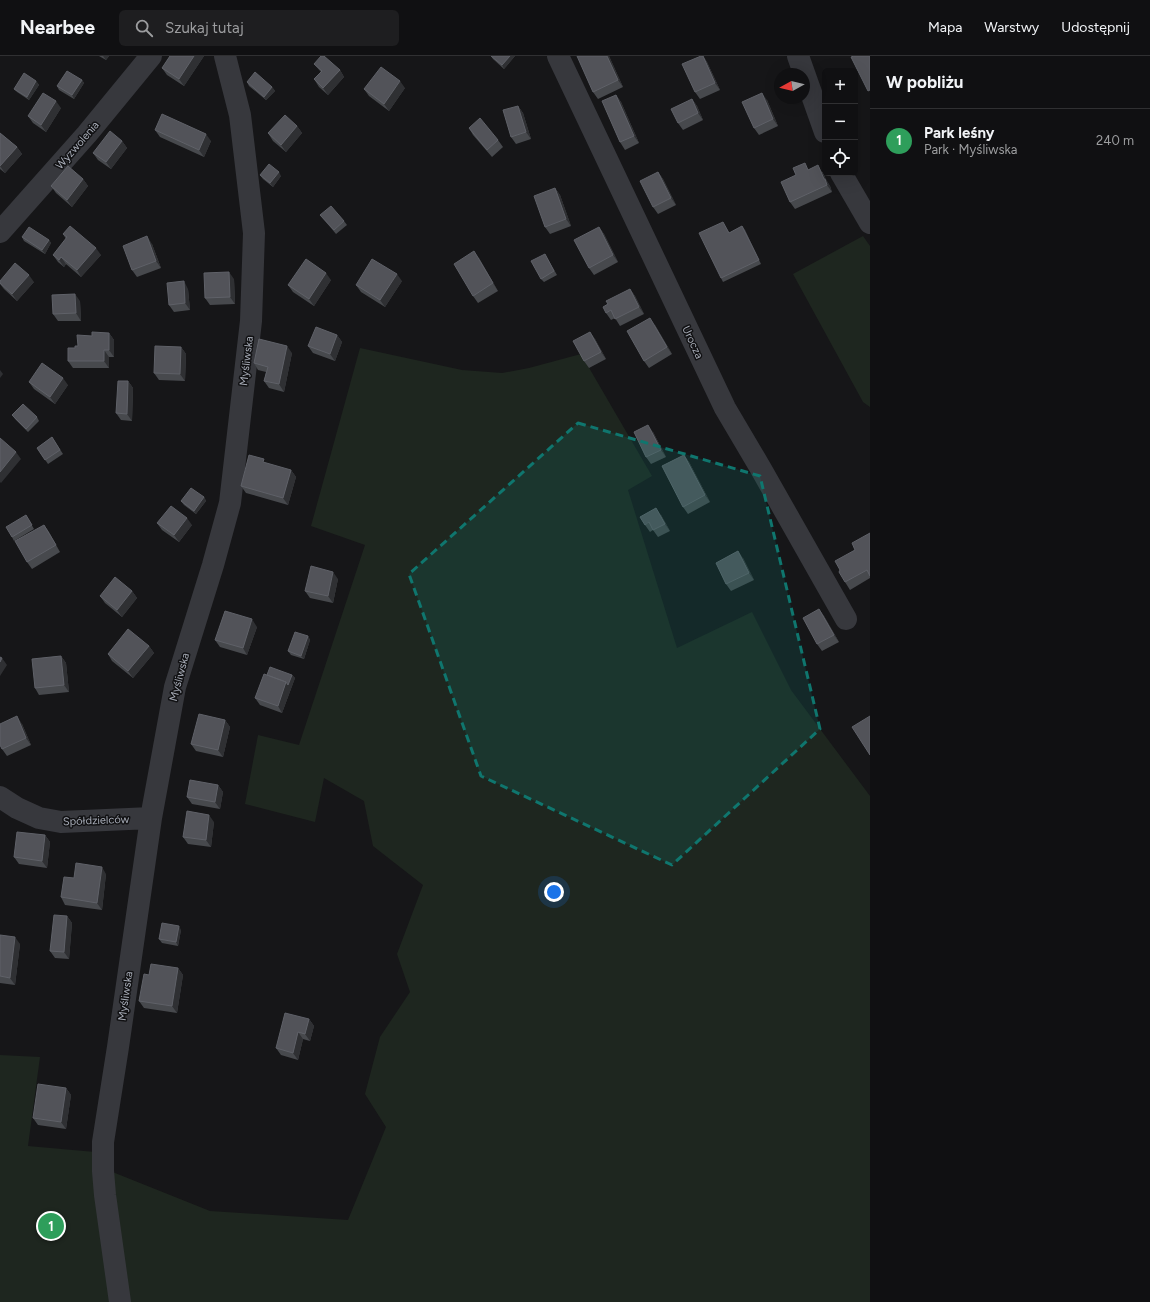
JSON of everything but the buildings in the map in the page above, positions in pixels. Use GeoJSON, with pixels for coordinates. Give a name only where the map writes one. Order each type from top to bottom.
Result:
{"type":"FeatureCollection","features":[{"type":"Feature","properties":{"kind":"street","name":"Wyzwolenia"},"geometry":{"type":"LineString","coordinates":[[0,232],[88,134],[151,56]]}},
{"type":"Feature","properties":{"kind":"street","name":"Myśliwska"},"geometry":{"type":"LineString","coordinates":[[120,1302],[105,1195],[103,1142],[151,818],[175,687],[213,565],[230,504],[251,321],[254,233],[240,115],[225,56]]}},
{"type":"Feature","properties":{"kind":"street","name":"Urocza"},"geometry":{"type":"LineString","coordinates":[[558,56],[724,408],[761,469],[846,619]]}},
{"type":"Feature","properties":{"kind":"street"},"geometry":{"type":"LineString","coordinates":[[798,56],[822,124]]}},
{"type":"Feature","properties":{"kind":"street"},"geometry":{"type":"LineString","coordinates":[[843,176],[870,223]]}},
{"type":"Feature","properties":{"kind":"street","name":"Spółdzielców"},"geometry":{"type":"LineString","coordinates":[[0,797],[17,808],[39,818],[61,822],[151,818]]}},
{"type":"Feature","properties":{"kind":"highlighted area"},"geometry":{"type":"Polygon","coordinates":[[[578,423],[760,476],[820,729],[672,865],[481,776],[409,574],[578,423]]]}},
{"type":"Feature","properties":{"kind":"shaded area"},"geometry":{"type":"Polygon","coordinates":[[[863,236],[870,246],[870,407],[863,402],[793,274],[863,236]]]}},
{"type":"Feature","properties":{"kind":"shaded area"},"geometry":{"type":"Polygon","coordinates":[[[360,348],[462,370],[502,373],[529,368],[581,354],[652,476],[628,490],[677,648],[752,612],[791,690],[870,796],[870,1302],[128,1302],[110,1171],[210,1211],[348,1220],[386,1127],[365,1094],[380,1037],[410,992],[397,954],[423,885],[373,846],[364,801],[324,778],[315,822],[245,804],[258,735],[299,745],[365,545],[311,526],[360,348]]]}},
{"type":"Feature","properties":{"kind":"shaded area"},"geometry":{"type":"Polygon","coordinates":[[[0,1055],[40,1057],[28,1146],[95,1152],[113,1302],[0,1302],[0,1055]]]}},
{"type":"Feature","properties":{"kind":"place","name":"Park leśny"},"geometry":{"type":"Point","coordinates":[51,1226]}}]}
